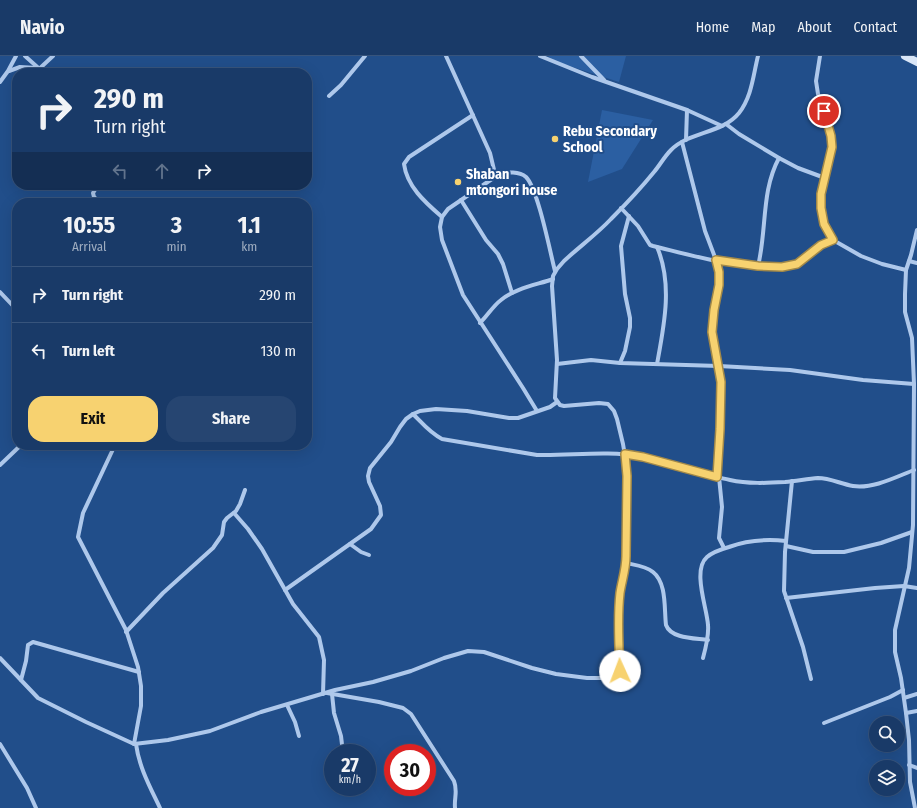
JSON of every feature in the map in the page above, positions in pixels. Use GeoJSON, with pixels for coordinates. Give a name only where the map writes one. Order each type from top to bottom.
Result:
{"type":"FeatureCollection","features":[{"type":"Feature","properties":{"kind":"street"},"geometry":{"type":"LineString","coordinates":[[0,82],[16,56]]}},
{"type":"Feature","properties":{"kind":"street"},"geometry":{"type":"LineString","coordinates":[[24,56],[37,68]]}},
{"type":"Feature","properties":{"kind":"street"},"geometry":{"type":"LineString","coordinates":[[39,68],[53,56]]}},
{"type":"Feature","properties":{"kind":"street"},"geometry":{"type":"LineString","coordinates":[[329,96],[341,85],[365,56]]}},
{"type":"Feature","properties":{"kind":"street"},"geometry":{"type":"LineString","coordinates":[[446,56],[490,153],[495,174],[492,179],[448,209],[442,217],[440,227],[442,240],[463,295],[537,412]]}},
{"type":"Feature","properties":{"kind":"street"},"geometry":{"type":"LineString","coordinates":[[540,56],[604,81],[688,110],[724,125],[798,168],[825,178]]}},
{"type":"Feature","properties":{"kind":"street"},"geometry":{"type":"LineString","coordinates":[[581,56],[604,81]]}},
{"type":"Feature","properties":{"kind":"street"},"geometry":{"type":"LineString","coordinates":[[555,271],[564,261],[610,221],[654,172],[671,150],[684,141],[724,125],[738,115],[746,103],[752,87],[758,56]]}},
{"type":"Feature","properties":{"kind":"street"},"geometry":{"type":"LineString","coordinates":[[820,56],[816,82],[818,94],[831,136],[832,147],[821,194],[821,208],[824,224],[833,240],[861,256],[882,264],[906,270]]}},
{"type":"Feature","properties":{"kind":"street"},"geometry":{"type":"LineString","coordinates":[[14,68],[29,68]]}},
{"type":"Feature","properties":{"kind":"street"},"geometry":{"type":"LineString","coordinates":[[8,71],[12,69]]}},
{"type":"Feature","properties":{"kind":"street"},"geometry":{"type":"LineString","coordinates":[[688,110],[684,141],[704,231],[716,260],[719,272],[719,285],[714,310],[712,332],[721,382],[718,477],[722,507],[719,538],[724,548]]}},
{"type":"Feature","properties":{"kind":"street"},"geometry":{"type":"LineString","coordinates":[[442,217],[416,192],[405,172],[404,164],[409,157],[473,115]]}},
{"type":"Feature","properties":{"kind":"street"},"geometry":{"type":"LineString","coordinates":[[758,266],[762,250],[766,197],[774,169],[779,158]]}},
{"type":"Feature","properties":{"kind":"street"},"geometry":{"type":"LineString","coordinates":[[0,658],[38,698],[135,744],[168,740],[210,731],[261,712],[325,693],[396,675],[468,651],[484,652],[532,668],[556,674],[587,678],[614,678],[617,676],[620,671],[618,633],[620,592],[626,563],[627,476],[625,454],[617,419],[614,411],[608,404],[599,403],[564,406],[557,402],[555,394],[557,364],[553,279],[555,271],[542,216],[526,176],[512,172],[495,174]]}},
{"type":"Feature","properties":{"kind":"street"},"geometry":{"type":"LineString","coordinates":[[461,200],[486,240],[498,254],[503,264],[512,293]]}},
{"type":"Feature","properties":{"kind":"street"},"geometry":{"type":"LineString","coordinates":[[621,208],[642,231],[650,245],[684,255],[716,260],[758,266],[782,267],[797,264],[821,245],[833,240]]}},
{"type":"Feature","properties":{"kind":"street"},"geometry":{"type":"LineString","coordinates":[[620,363],[625,351],[630,327],[630,318],[625,294],[621,246],[629,216]]}},
{"type":"Feature","properties":{"kind":"street"},"geometry":{"type":"LineString","coordinates":[[915,808],[910,782],[906,713],[895,652],[895,630],[909,568],[912,532],[915,408],[912,338],[905,312],[906,270],[917,230]]}},
{"type":"Feature","properties":{"kind":"street"},"geometry":{"type":"LineString","coordinates":[[657,247],[664,266],[666,290],[666,303],[657,364]]}},
{"type":"Feature","properties":{"kind":"street"},"geometry":{"type":"LineString","coordinates":[[909,261],[917,263]]}},
{"type":"Feature","properties":{"kind":"street"},"geometry":{"type":"LineString","coordinates":[[480,323],[500,301],[512,293],[553,279]]}},
{"type":"Feature","properties":{"kind":"street"},"geometry":{"type":"LineString","coordinates":[[0,292],[12,305]]}},
{"type":"Feature","properties":{"kind":"street"},"geometry":{"type":"LineString","coordinates":[[557,364],[591,360],[620,363],[790,370],[833,377],[914,384]]}},
{"type":"Feature","properties":{"kind":"street"},"geometry":{"type":"LineString","coordinates":[[285,590],[371,529],[381,515],[380,506],[369,482],[368,476],[370,468],[391,442],[406,419],[413,414],[420,411],[444,410],[467,411],[509,418],[518,418],[537,412],[557,402]]}},
{"type":"Feature","properties":{"kind":"street"},"geometry":{"type":"LineString","coordinates":[[413,414],[427,429],[442,439],[537,455],[587,453],[625,454],[643,457],[731,480],[754,482],[792,481],[818,478],[829,479],[854,486],[866,487],[914,470]]}},
{"type":"Feature","properties":{"kind":"street"},"geometry":{"type":"LineString","coordinates":[[0,464],[15,450]]}},
{"type":"Feature","properties":{"kind":"street"},"geometry":{"type":"LineString","coordinates":[[113,450],[83,513],[78,537],[85,553],[116,608],[126,632],[139,672],[141,706],[135,744],[142,767],[160,808]]}},
{"type":"Feature","properties":{"kind":"street"},"geometry":{"type":"LineString","coordinates":[[792,481],[784,578],[786,598],[803,647],[811,679]]}},
{"type":"Feature","properties":{"kind":"street"},"geometry":{"type":"LineString","coordinates":[[126,632],[163,592],[214,548],[222,535],[224,522],[234,513],[240,504],[245,490]]}},
{"type":"Feature","properties":{"kind":"street"},"geometry":{"type":"LineString","coordinates":[[234,513],[248,529],[262,549],[293,604],[319,637],[324,660],[325,693]]}},
{"type":"Feature","properties":{"kind":"street"},"geometry":{"type":"LineString","coordinates":[[703,658],[708,640],[708,624],[702,588],[702,565],[707,557],[724,548],[738,543],[761,540],[786,544],[813,552],[844,552],[881,543],[912,532]]}},
{"type":"Feature","properties":{"kind":"street"},"geometry":{"type":"LineString","coordinates":[[350,544],[361,552],[369,555]]}},
{"type":"Feature","properties":{"kind":"street"},"geometry":{"type":"LineString","coordinates":[[626,563],[647,569],[653,572],[658,578],[662,587],[666,625],[669,630],[679,635],[708,640]]}},
{"type":"Feature","properties":{"kind":"street"},"geometry":{"type":"LineString","coordinates":[[786,598],[904,586],[917,588]]}},
{"type":"Feature","properties":{"kind":"street"},"geometry":{"type":"LineString","coordinates":[[21,680],[26,662],[28,646],[33,642],[139,672]]}},
{"type":"Feature","properties":{"kind":"street"},"geometry":{"type":"LineString","coordinates":[[824,723],[890,697],[903,690]]}},
{"type":"Feature","properties":{"kind":"street"},"geometry":{"type":"LineString","coordinates":[[325,693],[380,702],[403,708],[410,714],[454,781],[457,791],[454,804],[455,808]]}},
{"type":"Feature","properties":{"kind":"street"},"geometry":{"type":"LineString","coordinates":[[332,694],[334,713],[342,744]]}},
{"type":"Feature","properties":{"kind":"street"},"geometry":{"type":"LineString","coordinates":[[904,698],[917,694]]}},
{"type":"Feature","properties":{"kind":"street"},"geometry":{"type":"LineString","coordinates":[[287,705],[295,722],[299,736]]}},
{"type":"Feature","properties":{"kind":"street"},"geometry":{"type":"LineString","coordinates":[[906,713],[917,711]]}},
{"type":"Feature","properties":{"kind":"street"},"geometry":{"type":"LineString","coordinates":[[0,746],[23,782],[36,808]]}},
{"type":"Feature","properties":{"kind":"street"},"geometry":{"type":"LineString","coordinates":[[910,765],[917,768]]}},
{"type":"Feature","properties":{"kind":"shaded area"},"geometry":{"type":"Polygon","coordinates":[[[548,56],[626,56],[619,82],[554,61],[548,56]]]}},
{"type":"Feature","properties":{"kind":"shaded area"},"geometry":{"type":"Polygon","coordinates":[[[602,110],[653,120],[622,169],[588,182],[602,110]]]}},
{"type":"Feature","properties":{"kind":"place","name":"Rebu Secondary School"},"geometry":{"type":"Point","coordinates":[555,139]}},
{"type":"Feature","properties":{"kind":"place","name":"Shaban mtongori house"},"geometry":{"type":"Point","coordinates":[458,182]}},
{"type":"Feature","properties":{"kind":"route"},"geometry":{"type":"LineString","coordinates":[[620,671],[618,633],[619,606],[620,592],[626,568],[627,529],[627,476],[625,454],[670,463],[717,477],[721,382],[712,332],[714,310],[719,285],[719,272],[716,260],[763,267],[782,267],[797,264],[821,245],[833,240],[824,224],[821,208],[821,194],[832,147],[831,136],[824,111]]}}]}
